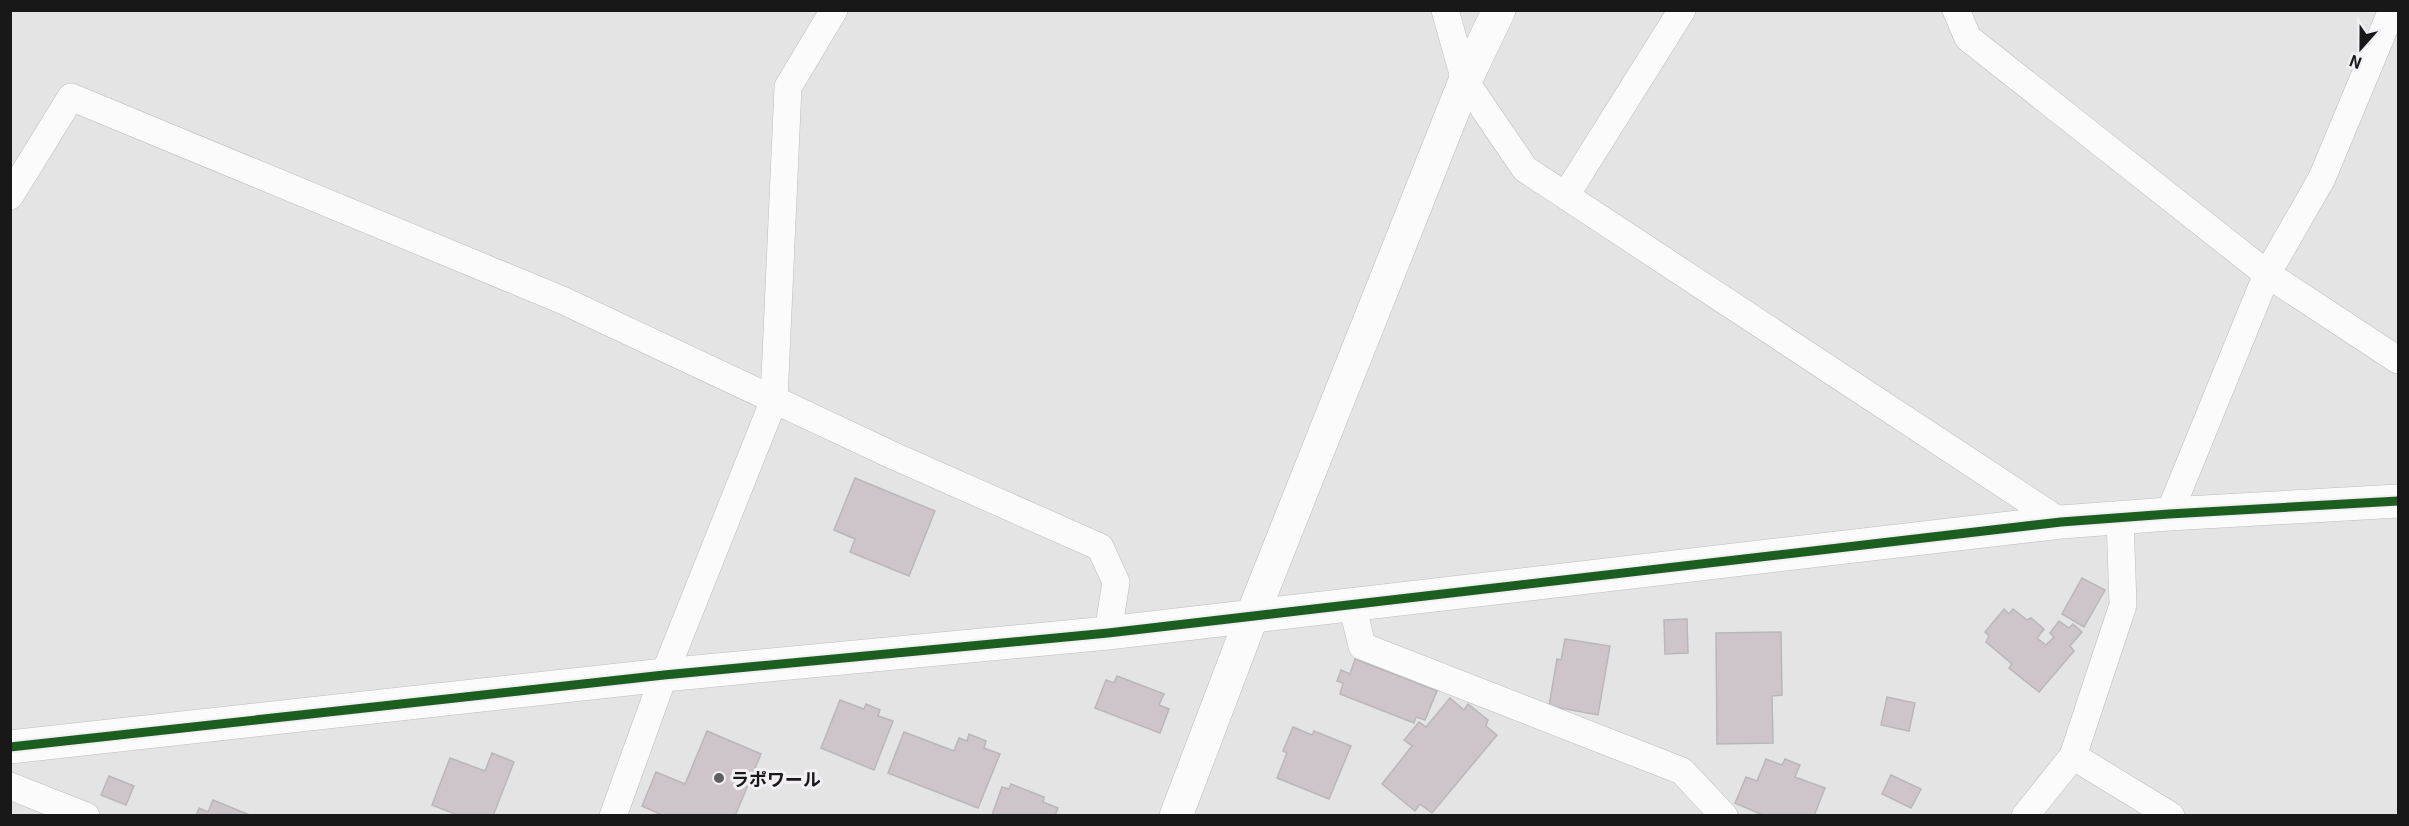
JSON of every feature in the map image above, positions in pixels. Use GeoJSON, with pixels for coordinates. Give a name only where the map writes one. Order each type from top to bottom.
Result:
{"type":"FeatureCollection","features":[{"type":"Feature","properties":{"kind":"street"},"geometry":{"type":"LineString","coordinates":[[613,816],[664,675],[774,399],[788,87],[834,10]]}},
{"type":"Feature","properties":{"kind":"street"},"geometry":{"type":"LineString","coordinates":[[1445,10],[1465,81],[1525,169],[2061,522]]}},
{"type":"Feature","properties":{"kind":"street"},"geometry":{"type":"LineString","coordinates":[[1176,816],[1252,616],[1465,81],[1499,10]]}},
{"type":"Feature","properties":{"kind":"street"},"geometry":{"type":"LineString","coordinates":[[1566,195],[1682,10]]}},
{"type":"Feature","properties":{"kind":"street"},"geometry":{"type":"LineString","coordinates":[[1956,10],[1968,38],[2267,274],[2398,360]]}},
{"type":"Feature","properties":{"kind":"street"},"geometry":{"type":"LineString","coordinates":[[2169,514],[2267,274],[2322,178],[2392,10]]}},
{"type":"Feature","properties":{"kind":"street"},"geometry":{"type":"LineString","coordinates":[[10,196],[71,97],[562,300],[1100,547],[1116,582],[1108,633]]}},
{"type":"Feature","properties":{"kind":"street"},"geometry":{"type":"LineString","coordinates":[[10,747],[664,675],[1108,633],[2061,522],[2398,501]]}},
{"type":"Feature","properties":{"kind":"street"},"geometry":{"type":"LineString","coordinates":[[2025,816],[2073,756],[2123,605],[2120,518]]}},
{"type":"Feature","properties":{"kind":"street"},"geometry":{"type":"LineString","coordinates":[[1352,604],[1362,646],[1682,771],[1724,816]]}},
{"type":"Feature","properties":{"kind":"street"},"geometry":{"type":"LineString","coordinates":[[2073,756],[2171,816]]}},
{"type":"Feature","properties":{"kind":"street"},"geometry":{"type":"LineString","coordinates":[[10,786],[86,816]]}},
{"type":"Feature","properties":{"kind":"building"},"geometry":{"type":"Polygon","coordinates":[[[855,478],[935,511],[909,576],[850,552],[855,539],[834,530],[855,478]]]}},
{"type":"Feature","properties":{"kind":"building"},"geometry":{"type":"Polygon","coordinates":[[[2082,578],[2105,590],[2084,627],[2062,614],[2082,578]]]}},
{"type":"Feature","properties":{"kind":"building"},"geometry":{"type":"Polygon","coordinates":[[[2004,609],[2009,614],[2013,609],[2027,620],[2031,618],[2044,629],[2037,638],[2046,645],[2054,637],[2050,633],[2059,621],[2069,628],[2073,624],[2082,632],[2070,646],[2074,651],[2039,692],[2009,668],[2012,664],[1986,642],[1989,636],[1985,632],[2004,609]]]}},
{"type":"Feature","properties":{"kind":"building"},"geometry":{"type":"Polygon","coordinates":[[[1687,619],[1688,653],[1665,654],[1664,620],[1687,619]]]}},
{"type":"Feature","properties":{"kind":"building"},"geometry":{"type":"Polygon","coordinates":[[[1781,632],[1782,695],[1772,696],[1773,743],[1717,744],[1716,633],[1781,632]]]}},
{"type":"Feature","properties":{"kind":"building"},"geometry":{"type":"Polygon","coordinates":[[[1565,639],[1610,646],[1598,715],[1549,706],[1557,659],[1561,660],[1565,639]]]}},
{"type":"Feature","properties":{"kind":"building"},"geometry":{"type":"Polygon","coordinates":[[[1355,659],[1437,691],[1425,720],[1416,717],[1414,723],[1340,694],[1343,683],[1337,681],[1341,670],[1350,674],[1355,659]]]}},
{"type":"Feature","properties":{"kind":"building"},"geometry":{"type":"Polygon","coordinates":[[[1117,676],[1164,694],[1159,705],[1169,709],[1160,733],[1095,708],[1106,680],[1114,683],[1117,676]]]}},
{"type":"Feature","properties":{"kind":"building"},"geometry":{"type":"Polygon","coordinates":[[[1887,697],[1915,703],[1909,731],[1881,725],[1887,697]]]}},
{"type":"Feature","properties":{"kind":"building"},"geometry":{"type":"Polygon","coordinates":[[[1450,698],[1464,710],[1468,704],[1488,720],[1486,726],[1497,735],[1432,813],[1420,804],[1415,811],[1382,784],[1412,746],[1404,740],[1419,722],[1426,727],[1450,698]]]}},
{"type":"Feature","properties":{"kind":"building"},"geometry":{"type":"Polygon","coordinates":[[[840,700],[864,709],[866,704],[880,710],[878,716],[893,721],[874,770],[821,748],[840,700]]]}},
{"type":"Feature","properties":{"kind":"building"},"geometry":{"type":"Polygon","coordinates":[[[1293,727],[1312,735],[1314,731],[1351,746],[1329,799],[1277,778],[1287,753],[1283,751],[1293,727]]]}},
{"type":"Feature","properties":{"kind":"building","name":"ラポワール"},"geometry":{"type":"Polygon","coordinates":[[[707,731],[761,754],[735,816],[664,816],[642,806],[656,772],[685,784],[707,731]]]}},
{"type":"Feature","properties":{"kind":"building"},"geometry":{"type":"Polygon","coordinates":[[[904,732],[954,751],[959,738],[967,741],[969,734],[986,741],[984,748],[1000,754],[978,808],[888,773],[904,732]]]}},
{"type":"Feature","properties":{"kind":"building"},"geometry":{"type":"Polygon","coordinates":[[[492,753],[514,762],[493,816],[460,816],[432,805],[450,758],[485,771],[492,753]]]}},
{"type":"Feature","properties":{"kind":"building"},"geometry":{"type":"Polygon","coordinates":[[[1766,759],[1782,765],[1785,759],[1800,765],[1795,777],[1825,788],[1814,816],[1765,816],[1735,803],[1746,777],[1757,781],[1766,759]]]}},
{"type":"Feature","properties":{"kind":"building"},"geometry":{"type":"Polygon","coordinates":[[[1891,775],[1921,789],[1911,808],[1882,794],[1891,775]]]}},
{"type":"Feature","properties":{"kind":"building"},"geometry":{"type":"Polygon","coordinates":[[[109,776],[134,786],[126,805],[101,795],[109,776]]]}},
{"type":"Feature","properties":{"kind":"building"},"geometry":{"type":"Polygon","coordinates":[[[1011,784],[1044,797],[1043,802],[1058,808],[1055,816],[992,815],[1002,787],[1009,789],[1011,784]]]}},
{"type":"Feature","properties":{"kind":"building"},"geometry":{"type":"Polygon","coordinates":[[[213,800],[252,816],[196,816],[199,808],[208,812],[213,800]]]}},
{"type":"Feature","properties":{"kind":"cycle path"},"geometry":{"type":"LineString","coordinates":[[10,747],[664,675],[1108,633],[2061,522],[2398,501]]}},
{"type":"Feature","properties":{"kind":"place","name":"ラポワール"},"geometry":{"type":"Point","coordinates":[719,778]}}]}
